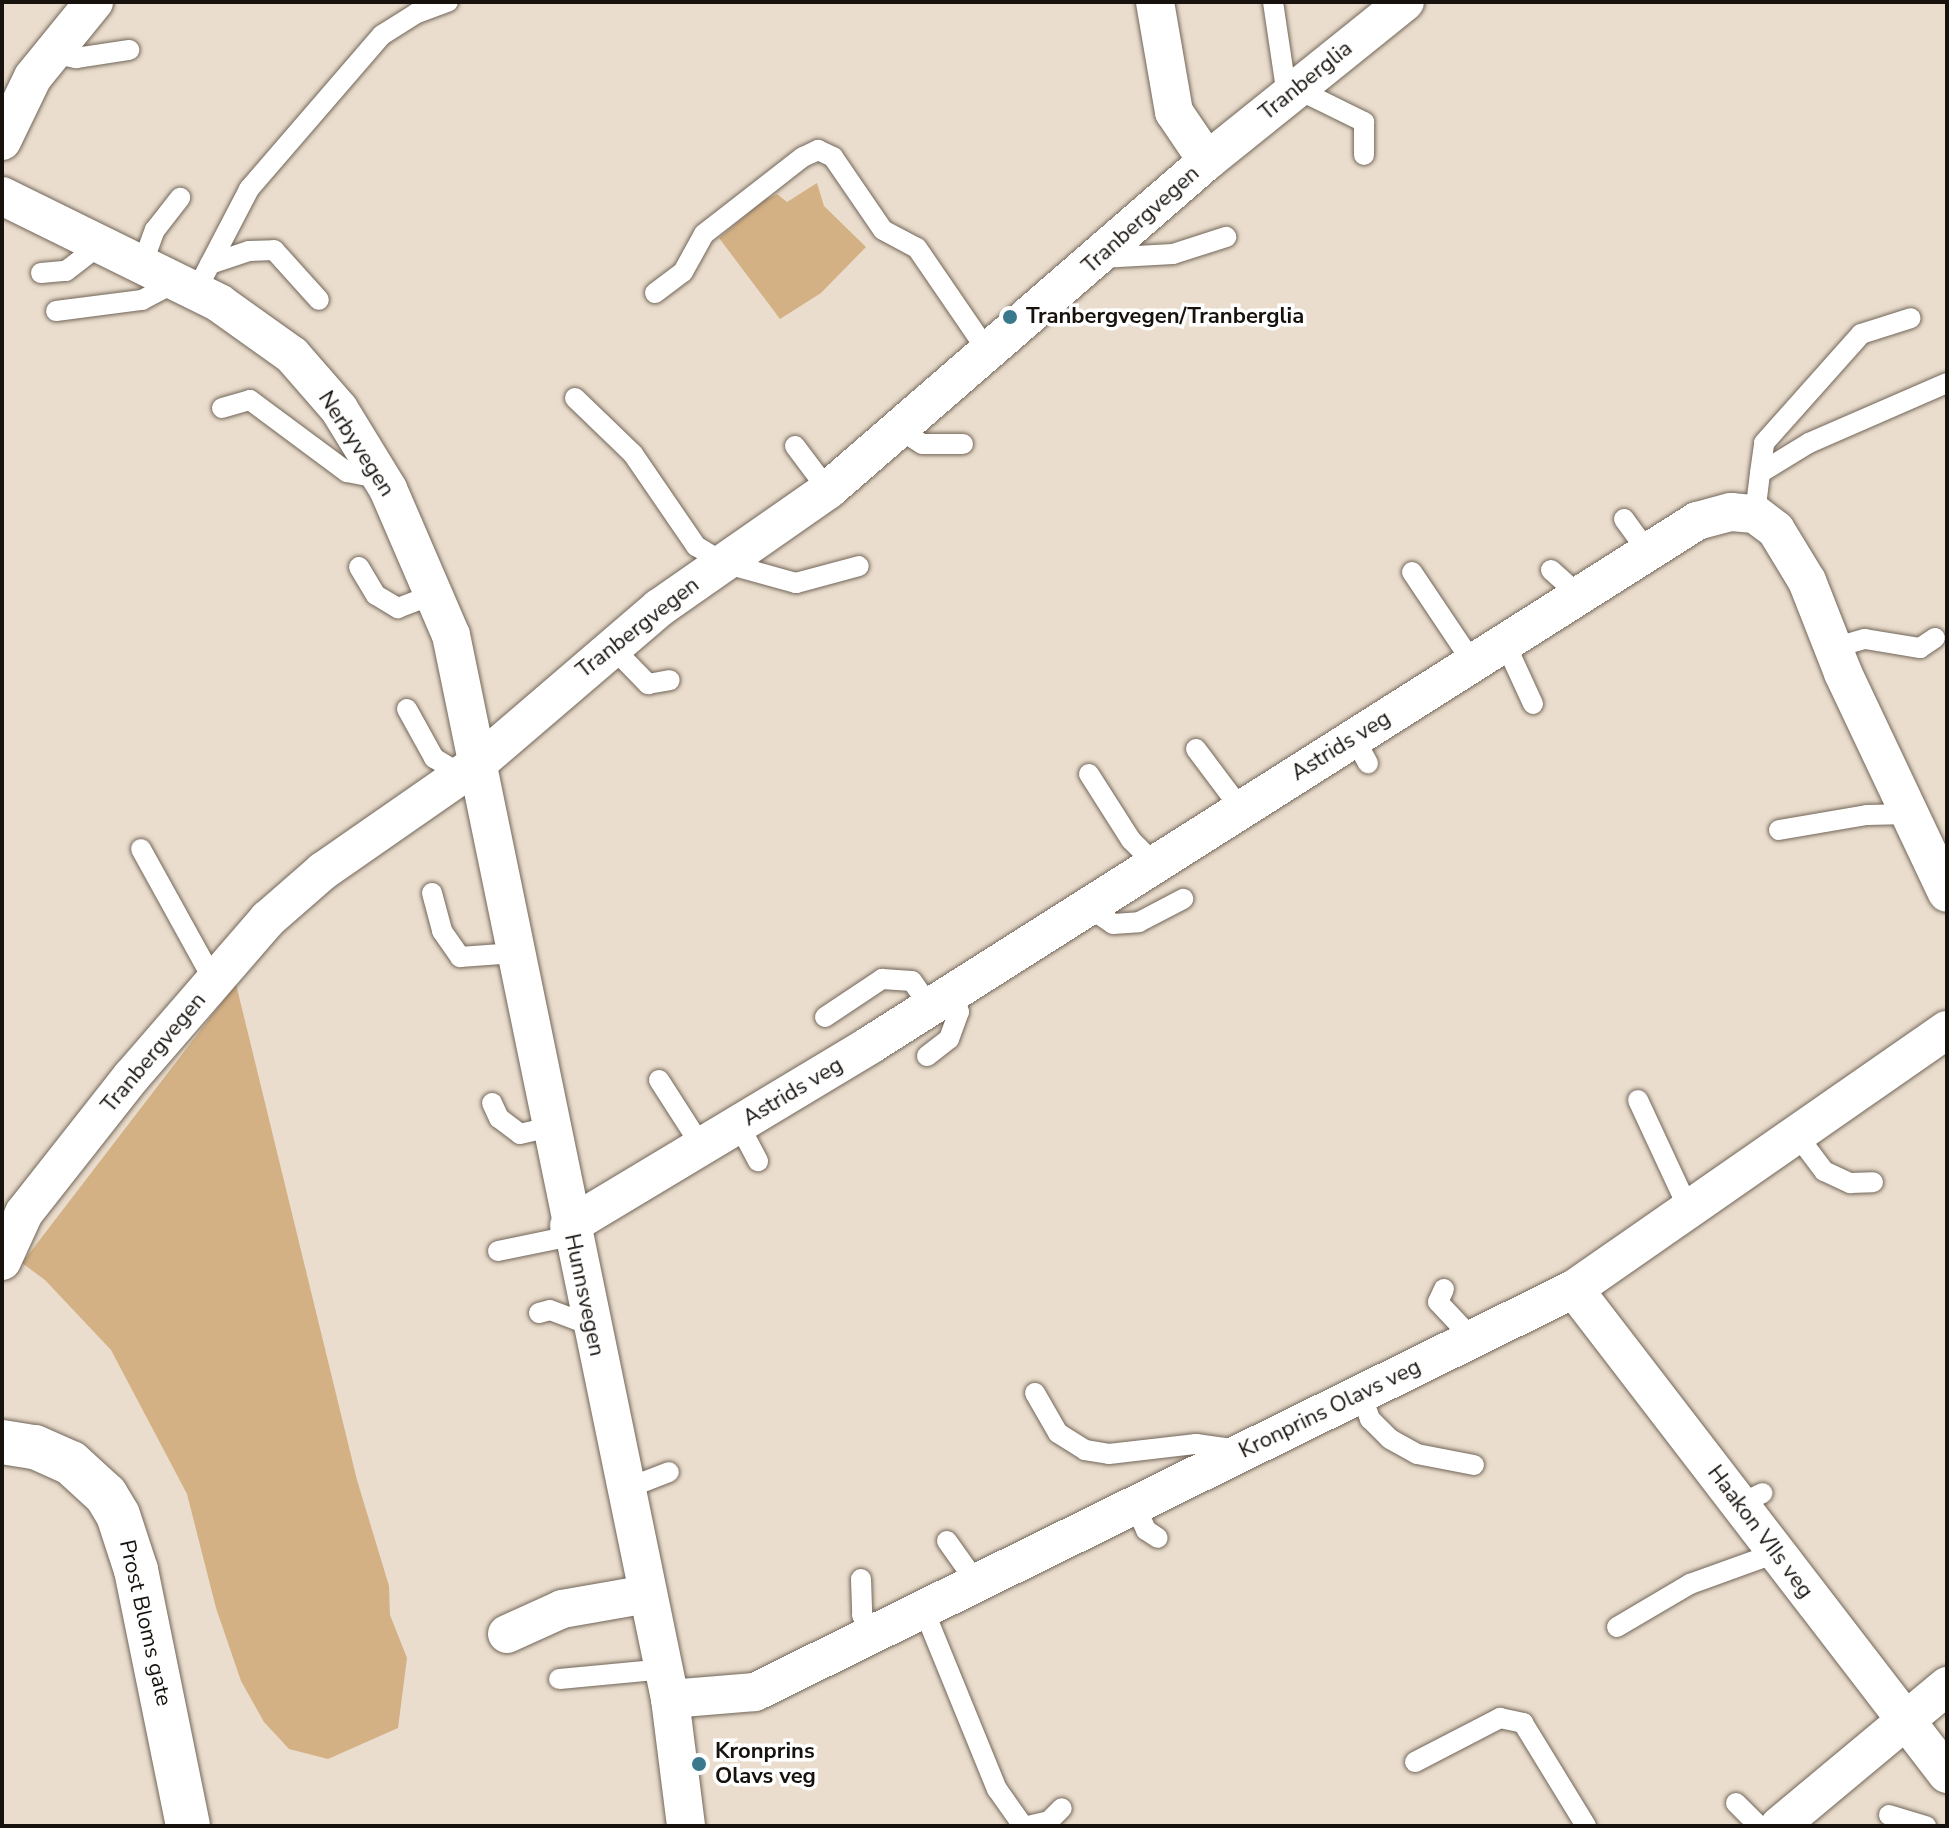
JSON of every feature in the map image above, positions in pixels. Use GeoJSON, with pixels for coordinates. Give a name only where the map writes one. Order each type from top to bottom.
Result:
{"type":"FeatureCollection","features":[{"type":"Feature","properties":{"kind":"main road","name":"Prost Bloms gate"},"geometry":{"type":"LineString","coordinates":[[2,1442],[35,1447],[71,1463],[106,1495],[118,1515],[136,1570],[188,1826]]}},
{"type":"Feature","properties":{"kind":"street"},"geometry":{"type":"LineString","coordinates":[[2,141],[33,77],[94,2]]}},
{"type":"Feature","properties":{"kind":"street","name":"Tranbergvegen"},"geometry":{"type":"LineString","coordinates":[[2,1261],[24,1213],[268,919],[323,871],[470,770],[612,647],[828,490],[1101,258],[1207,161],[1174,112],[1155,2]]}},
{"type":"Feature","properties":{"kind":"street","name":"Tranberglia"},"geometry":{"type":"LineString","coordinates":[[1207,161],[1405,2]]}},
{"type":"Feature","properties":{"kind":"street","name":"Nerbyvegen"},"geometry":{"type":"LineString","coordinates":[[2,196],[142,265],[194,279],[292,355],[339,409],[382,479],[451,635],[470,770]]}},
{"type":"Feature","properties":{"kind":"street","name":"Astrids veg"},"geometry":{"type":"LineString","coordinates":[[570,1231],[739,1125],[778,1088],[941,1000],[1241,809],[1361,750],[1473,663],[1697,521],[1731,512],[1755,514]]}},
{"type":"Feature","properties":{"kind":"street"},"geometry":{"type":"LineString","coordinates":[[1755,514],[1776,530],[1807,581],[1833,648],[1947,893]]}},
{"type":"Feature","properties":{"kind":"street","name":"Hunnsvegen"},"geometry":{"type":"LineString","coordinates":[[470,770],[515,953],[570,1231],[667,1684],[686,1826]]}},
{"type":"Feature","properties":{"kind":"street","name":"Kronprins Olavs veg"},"geometry":{"type":"LineString","coordinates":[[667,1684],[755,1692],[1574,1289],[1947,1030]]}},
{"type":"Feature","properties":{"kind":"street","name":"Haakon VIIs veg"},"geometry":{"type":"LineString","coordinates":[[1574,1289],[1751,1499],[1776,1553],[1947,1774]]}},
{"type":"Feature","properties":{"kind":"street"},"geometry":{"type":"LineString","coordinates":[[507,1634],[562,1609],[648,1594]]}},
{"type":"Feature","properties":{"kind":"street"},"geometry":{"type":"LineString","coordinates":[[1779,1826],[1947,1686]]}},
{"type":"Feature","properties":{"kind":"lane"},"geometry":{"type":"LineString","coordinates":[[194,279],[249,189],[382,35],[417,13],[448,2]]}},
{"type":"Feature","properties":{"kind":"lane"},"geometry":{"type":"LineString","coordinates":[[1273,2],[1292,92],[1364,122],[1364,155]]}},
{"type":"Feature","properties":{"kind":"lane"},"geometry":{"type":"LineString","coordinates":[[52,53],[76,58],[129,50]]}},
{"type":"Feature","properties":{"kind":"lane"},"geometry":{"type":"LineString","coordinates":[[655,293],[683,272],[704,234],[803,157],[818,150],[833,157],[883,230],[917,248],[989,353]]}},
{"type":"Feature","properties":{"kind":"lane"},"geometry":{"type":"LineString","coordinates":[[142,265],[155,230],[180,198]]}},
{"type":"Feature","properties":{"kind":"lane"},"geometry":{"type":"LineString","coordinates":[[1101,258],[1173,254],[1226,237]]}},
{"type":"Feature","properties":{"kind":"lane"},"geometry":{"type":"LineString","coordinates":[[41,273],[66,271],[101,244]]}},
{"type":"Feature","properties":{"kind":"lane"},"geometry":{"type":"LineString","coordinates":[[56,311],[142,300],[194,279],[249,251],[274,250],[319,300]]}},
{"type":"Feature","properties":{"kind":"lane"},"geometry":{"type":"LineString","coordinates":[[1755,514],[1764,443],[1861,334],[1911,318]]}},
{"type":"Feature","properties":{"kind":"lane"},"geometry":{"type":"LineString","coordinates":[[1760,473],[1809,443],[1947,383]]}},
{"type":"Feature","properties":{"kind":"lane"},"geometry":{"type":"LineString","coordinates":[[575,398],[633,454],[696,546],[724,563],[796,583],[859,566]]}},
{"type":"Feature","properties":{"kind":"lane"},"geometry":{"type":"LineString","coordinates":[[222,408],[250,400],[347,472],[382,479]]}},
{"type":"Feature","properties":{"kind":"lane"},"geometry":{"type":"LineString","coordinates":[[899,429],[922,444],[963,444]]}},
{"type":"Feature","properties":{"kind":"lane"},"geometry":{"type":"LineString","coordinates":[[795,446],[828,490]]}},
{"type":"Feature","properties":{"kind":"lane"},"geometry":{"type":"LineString","coordinates":[[1624,519],[1648,552]]}},
{"type":"Feature","properties":{"kind":"lane"},"geometry":{"type":"LineString","coordinates":[[359,567],[376,595],[398,608],[434,594]]}},
{"type":"Feature","properties":{"kind":"lane"},"geometry":{"type":"LineString","coordinates":[[1551,570],[1579,595]]}},
{"type":"Feature","properties":{"kind":"lane"},"geometry":{"type":"LineString","coordinates":[[1412,572],[1473,663]]}},
{"type":"Feature","properties":{"kind":"lane"},"geometry":{"type":"LineString","coordinates":[[1833,648],[1865,639],[1920,648],[1935,638]]}},
{"type":"Feature","properties":{"kind":"lane"},"geometry":{"type":"LineString","coordinates":[[1505,643],[1533,704]]}},
{"type":"Feature","properties":{"kind":"lane"},"geometry":{"type":"LineString","coordinates":[[612,647],[648,684],[670,680]]}},
{"type":"Feature","properties":{"kind":"lane"},"geometry":{"type":"LineString","coordinates":[[407,709],[434,758],[470,770]]}},
{"type":"Feature","properties":{"kind":"lane"},"geometry":{"type":"LineString","coordinates":[[1196,749],[1241,809]]}},
{"type":"Feature","properties":{"kind":"lane"},"geometry":{"type":"LineString","coordinates":[[1089,774],[1131,840],[1155,864]]}},
{"type":"Feature","properties":{"kind":"lane"},"geometry":{"type":"LineString","coordinates":[[1779,830],[1867,815],[1909,814]]}},
{"type":"Feature","properties":{"kind":"lane"},"geometry":{"type":"LineString","coordinates":[[141,849],[214,981]]}},
{"type":"Feature","properties":{"kind":"lane"},"geometry":{"type":"LineString","coordinates":[[432,893],[442,931],[460,957],[515,953]]}},
{"type":"Feature","properties":{"kind":"lane"},"geometry":{"type":"LineString","coordinates":[[1088,907],[1113,924],[1139,922],[1183,899]]}},
{"type":"Feature","properties":{"kind":"lane"},"geometry":{"type":"LineString","coordinates":[[825,1017],[882,979],[912,981],[959,1012],[949,1039],[927,1056]]}},
{"type":"Feature","properties":{"kind":"lane"},"geometry":{"type":"LineString","coordinates":[[659,1080],[702,1147]]}},
{"type":"Feature","properties":{"kind":"lane"},"geometry":{"type":"LineString","coordinates":[[1638,1100],[1689,1210]]}},
{"type":"Feature","properties":{"kind":"lane"},"geometry":{"type":"LineString","coordinates":[[492,1103],[499,1118],[520,1134],[550,1127]]}},
{"type":"Feature","properties":{"kind":"lane"},"geometry":{"type":"LineString","coordinates":[[739,1125],[758,1161]]}},
{"type":"Feature","properties":{"kind":"lane"},"geometry":{"type":"LineString","coordinates":[[1797,1135],[1824,1171],[1850,1183],[1873,1182]]}},
{"type":"Feature","properties":{"kind":"lane"},"geometry":{"type":"LineString","coordinates":[[498,1251],[570,1231]]}},
{"type":"Feature","properties":{"kind":"lane"},"geometry":{"type":"LineString","coordinates":[[1444,1289],[1438,1302],[1473,1339]]}},
{"type":"Feature","properties":{"kind":"lane"},"geometry":{"type":"LineString","coordinates":[[539,1313],[550,1310],[590,1325]]}},
{"type":"Feature","properties":{"kind":"lane"},"geometry":{"type":"LineString","coordinates":[[1035,1393],[1058,1433],[1085,1450],[1109,1454],[1196,1444],[1243,1451]]}},
{"type":"Feature","properties":{"kind":"lane"},"geometry":{"type":"LineString","coordinates":[[1361,1393],[1370,1419],[1390,1439],[1417,1454],[1474,1465]]}},
{"type":"Feature","properties":{"kind":"lane"},"geometry":{"type":"LineString","coordinates":[[625,1489],[669,1472]]}},
{"type":"Feature","properties":{"kind":"lane"},"geometry":{"type":"LineString","coordinates":[[1134,1504],[1146,1530],[1158,1538]]}},
{"type":"Feature","properties":{"kind":"lane"},"geometry":{"type":"LineString","coordinates":[[947,1541],[976,1582]]}},
{"type":"Feature","properties":{"kind":"lane"},"geometry":{"type":"LineString","coordinates":[[1617,1627],[1690,1584],[1776,1553]]}},
{"type":"Feature","properties":{"kind":"lane"},"geometry":{"type":"LineString","coordinates":[[861,1579],[862,1615],[873,1633]]}},
{"type":"Feature","properties":{"kind":"lane"},"geometry":{"type":"LineString","coordinates":[[923,1608],[997,1789],[1026,1826],[1049,1821],[1062,1808]]}},
{"type":"Feature","properties":{"kind":"lane"},"geometry":{"type":"LineString","coordinates":[[559,1679],[667,1684]]}},
{"type":"Feature","properties":{"kind":"lane"},"geometry":{"type":"LineString","coordinates":[[1415,1762],[1500,1718],[1523,1723],[1586,1826]]}},
{"type":"Feature","properties":{"kind":"lane"},"geometry":{"type":"LineString","coordinates":[[1736,1803],[1759,1826]]}},
{"type":"Feature","properties":{"kind":"lane"},"geometry":{"type":"LineString","coordinates":[[1889,1815],[1926,1826]]}},
{"type":"Feature","properties":{"kind":"shaded area"},"geometry":{"type":"Polygon","coordinates":[[[817,183],[824,206],[866,247],[821,293],[780,319],[719,238],[763,201],[777,194],[787,202],[817,183]]]}},
{"type":"Feature","properties":{"kind":"shaded area"},"geometry":{"type":"Polygon","coordinates":[[[236,984],[357,1480],[389,1586],[390,1615],[407,1658],[398,1728],[328,1759],[289,1749],[264,1722],[241,1681],[216,1608],[187,1494],[111,1350],[45,1280],[22,1263],[236,984]]]}},
{"type":"Feature","properties":{"kind":"place","name":"Tranbergvegen/Tranberglia"},"geometry":{"type":"Point","coordinates":[1010,317]}},
{"type":"Feature","properties":{"kind":"place","name":"Kronprins Olavs veg"},"geometry":{"type":"Point","coordinates":[699,1764]}}]}
